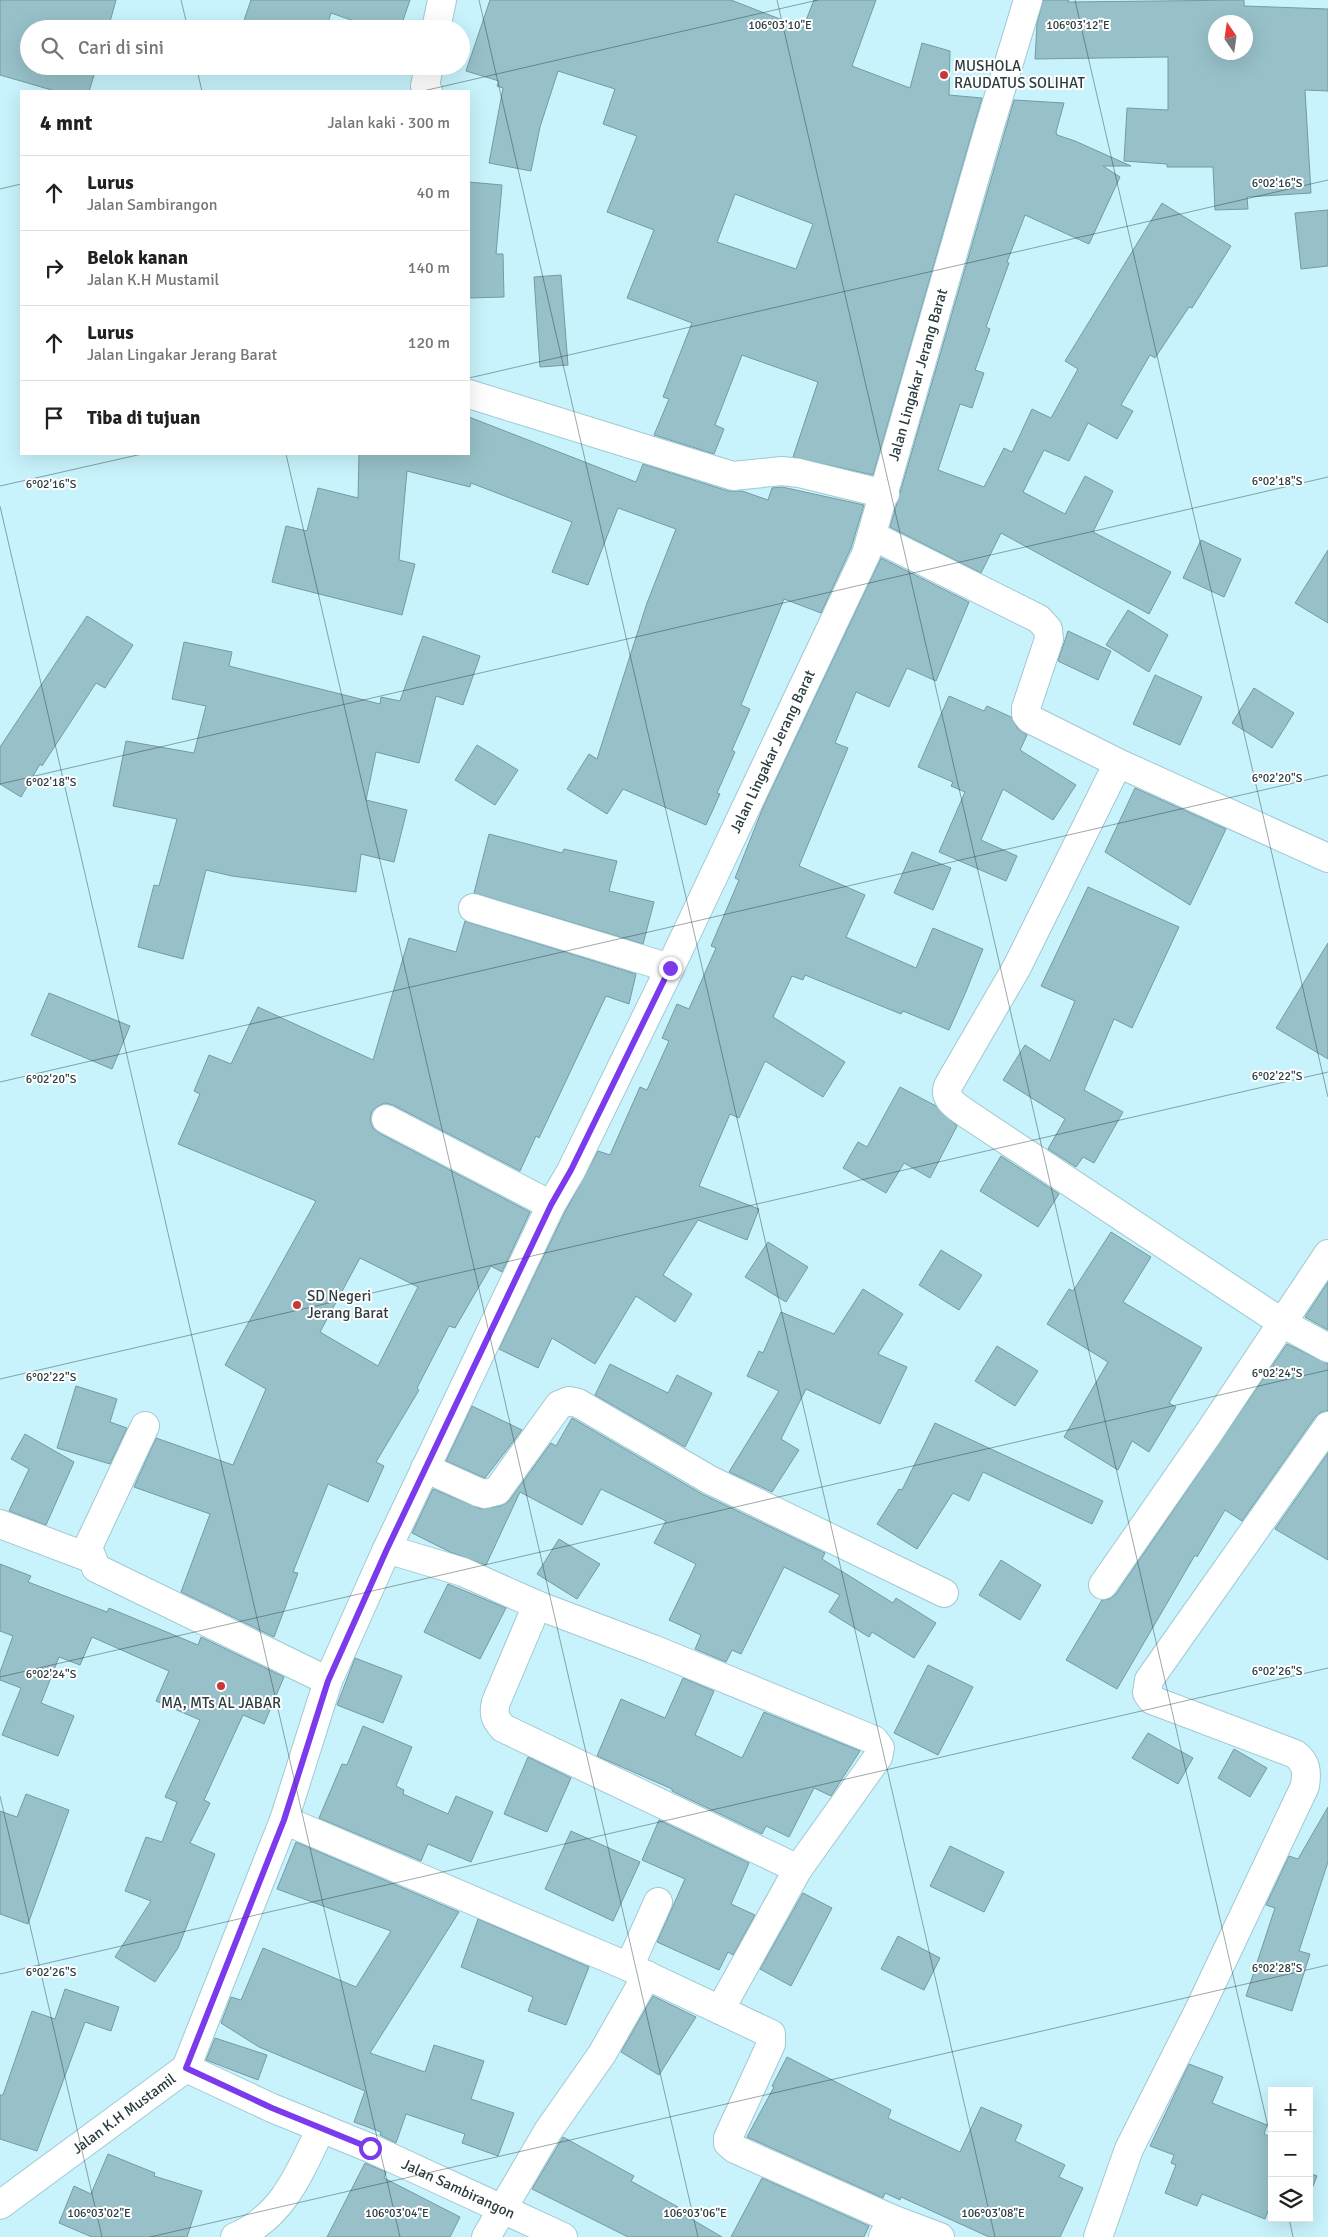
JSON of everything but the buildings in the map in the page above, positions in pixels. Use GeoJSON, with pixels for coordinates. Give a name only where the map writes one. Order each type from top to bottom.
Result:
{"type":"FeatureCollection","features":[{"type":"Feature","properties":{"kind":"street"},"geometry":{"type":"LineString","coordinates":[[438,20],[442,0]]}},
{"type":"Feature","properties":{"kind":"street","name":"Jalan Lingakar Jerang Barat"},"geometry":{"type":"LineString","coordinates":[[425,1468],[551,1205],[571,1170],[670,968],[866,554],[873,536],[988,132],[1028,0]]}},
{"type":"Feature","properties":{"kind":"street"},"geometry":{"type":"LineString","coordinates":[[427,75],[425,86],[427,90]]}},
{"type":"Feature","properties":{"kind":"street"},"geometry":{"type":"LineString","coordinates":[[470,394],[733,476],[782,471],[885,494]]}},
{"type":"Feature","properties":{"kind":"street"},"geometry":{"type":"LineString","coordinates":[[873,536],[1039,619],[1048,629],[1049,639],[1026,708],[1026,714],[1030,718],[1118,763],[1328,858]]}},
{"type":"Feature","properties":{"kind":"street"},"geometry":{"type":"LineString","coordinates":[[1118,763],[1017,967],[952,1079],[947,1090],[950,1101],[1284,1324],[1328,1348]]}},
{"type":"Feature","properties":{"kind":"street"},"geometry":{"type":"LineString","coordinates":[[473,908],[670,968]]}},
{"type":"Feature","properties":{"kind":"street"},"geometry":{"type":"LineString","coordinates":[[386,1119],[551,1205]]}},
{"type":"Feature","properties":{"kind":"street"},"geometry":{"type":"LineString","coordinates":[[1103,1585],[1284,1324],[1328,1254]]}},
{"type":"Feature","properties":{"kind":"street"},"geometry":{"type":"LineString","coordinates":[[425,1468],[478,1492],[485,1494],[497,1491],[559,1405],[569,1401],[578,1403],[710,1480],[944,1593]]}},
{"type":"Feature","properties":{"kind":"street"},"geometry":{"type":"LineString","coordinates":[[145,1426],[88,1547],[90,1558],[96,1568],[328,1681]]}},
{"type":"Feature","properties":{"kind":"street"},"geometry":{"type":"LineString","coordinates":[[1098,2237],[1129,2149],[1243,1920],[1304,1786],[1307,1774],[1302,1760],[1295,1754],[1152,1700],[1148,1693],[1149,1680],[1328,1426]]}},
{"type":"Feature","properties":{"kind":"street","name":"Jalan K.H Mustamil"},"geometry":{"type":"LineString","coordinates":[[0,2205],[186,2068],[284,1820],[328,1681],[425,1468]]}},
{"type":"Feature","properties":{"kind":"street"},"geometry":{"type":"LineString","coordinates":[[0,1524],[90,1558]]}},
{"type":"Feature","properties":{"kind":"street"},"geometry":{"type":"LineString","coordinates":[[387,1549],[463,1572],[537,1605],[662,1652],[867,1736],[878,1744],[880,1748],[878,1757],[798,1869],[720,2010]]}},
{"type":"Feature","properties":{"kind":"street"},"geometry":{"type":"LineString","coordinates":[[537,1605],[496,1702],[494,1715],[497,1722],[504,1728],[798,1869]]}},
{"type":"Feature","properties":{"kind":"street"},"geometry":{"type":"LineString","coordinates":[[284,1820],[638,1971],[768,2033],[772,2040],[728,2138],[728,2143],[735,2149],[887,2228],[940,2237]]}},
{"type":"Feature","properties":{"kind":"street"},"geometry":{"type":"LineString","coordinates":[[486,2237],[548,2131],[602,2054],[638,1971],[658,1902]]}},
{"type":"Feature","properties":{"kind":"street","name":"Jalan Sambirangon"},"geometry":{"type":"LineString","coordinates":[[186,2068],[563,2237]]}},
{"type":"Feature","properties":{"kind":"street"},"geometry":{"type":"LineString","coordinates":[[235,2237],[254,2229],[272,2213],[296,2180],[321,2128]]}},
{"type":"Feature","properties":{"kind":"place","name":"MUSHOLA RAUDATUS SOLIHAT"},"geometry":{"type":"Point","coordinates":[944,75]}},
{"type":"Feature","properties":{"kind":"place","name":"SD Negeri Jerang Barat"},"geometry":{"type":"Point","coordinates":[297,1305]}},
{"type":"Feature","properties":{"kind":"place","name":"MA, MTs AL JABAR"},"geometry":{"type":"Point","coordinates":[221,1686]}},
{"type":"Feature","properties":{"kind":"route"},"geometry":{"type":"LineString","coordinates":[[370,2148],[272,2108],[186,2068],[284,1820],[328,1681],[387,1549],[551,1205],[571,1170],[670,968]]}}]}
